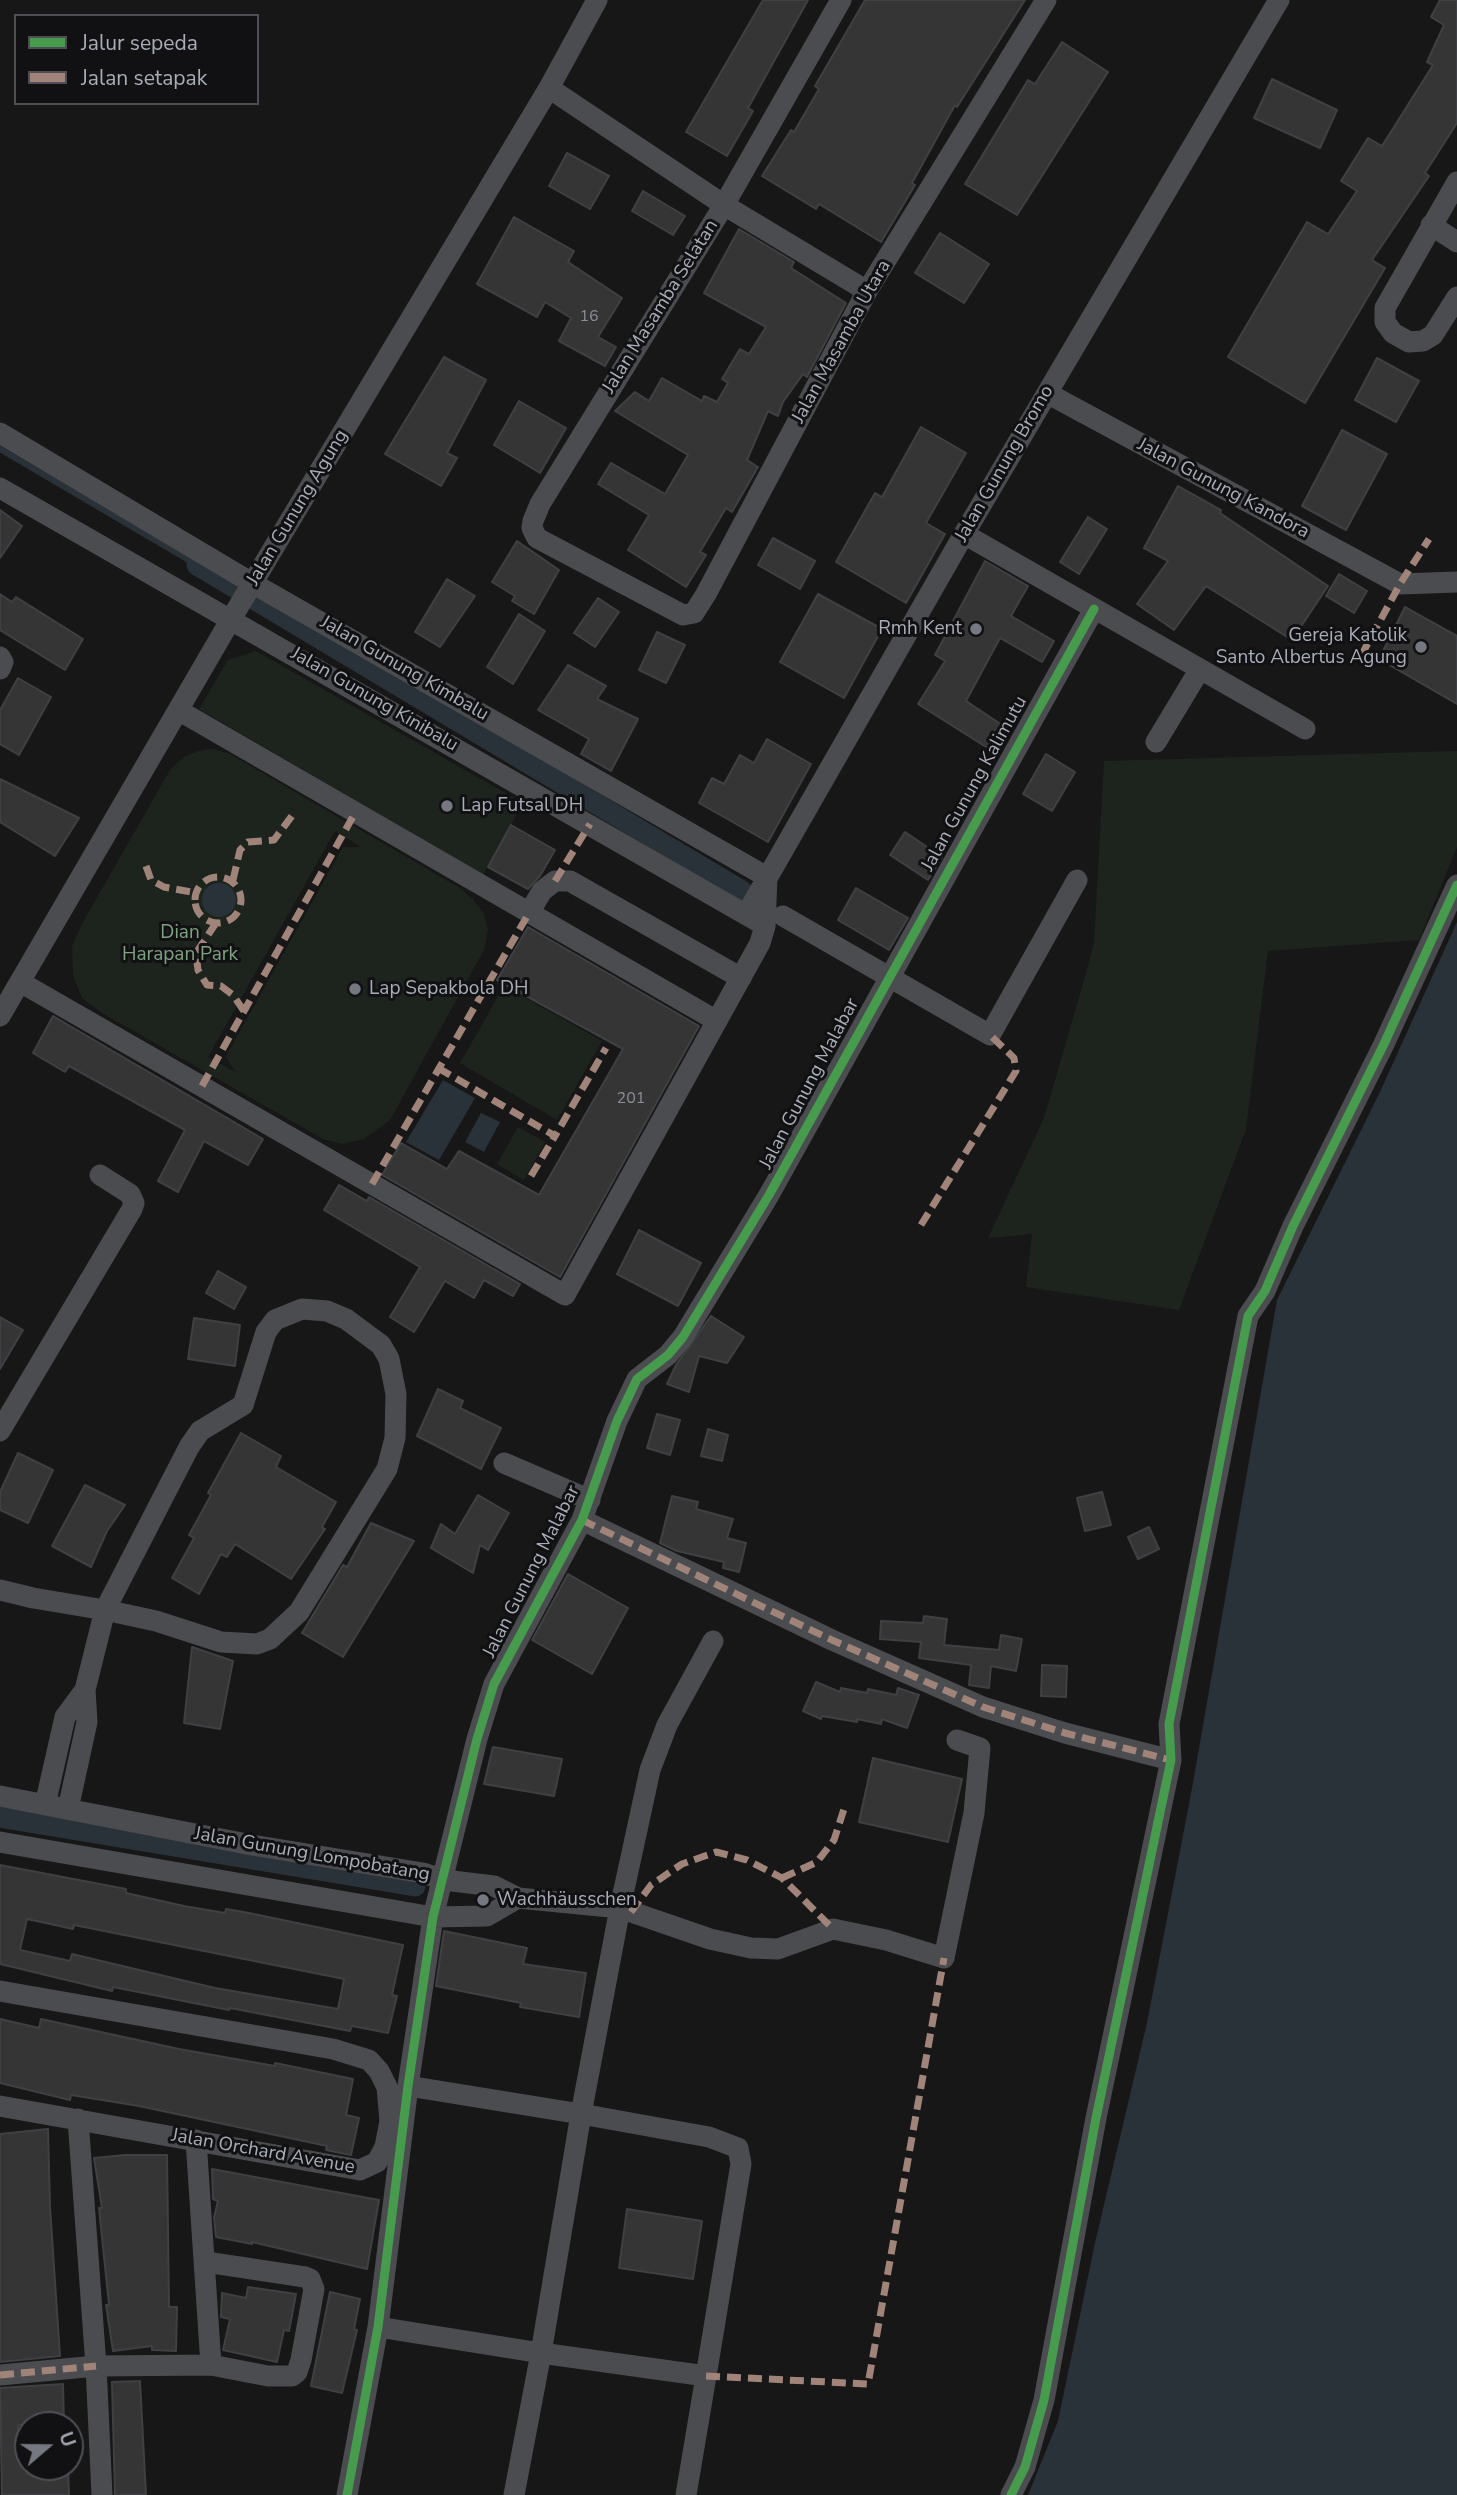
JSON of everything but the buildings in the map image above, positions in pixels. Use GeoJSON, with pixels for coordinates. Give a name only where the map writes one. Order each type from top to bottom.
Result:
{"type":"FeatureCollection","features":[{"type":"Feature","properties":{"kind":"street","name":"Jalan Gunung Agung"},"geometry":{"type":"LineString","coordinates":[[0,1016],[232,616],[549,88],[597,0]]}},
{"type":"Feature","properties":{"kind":"street","name":"Jalan Masamba Selatan"},"geometry":{"type":"LineString","coordinates":[[613,579],[537,538],[532,528],[533,521],[540,504],[724,205],[841,0]]}},
{"type":"Feature","properties":{"kind":"street","name":"Jalan Masamba Utara"},"geometry":{"type":"LineString","coordinates":[[613,579],[676,612],[694,613],[867,291],[1046,0]]}},
{"type":"Feature","properties":{"kind":"street","name":"Jalan Gunung Bromo"},"geometry":{"type":"LineString","coordinates":[[767,877],[964,534],[1279,0]]}},
{"type":"Feature","properties":{"kind":"street"},"geometry":{"type":"LineString","coordinates":[[549,88],[724,205],[867,291]]}},
{"type":"Feature","properties":{"kind":"street"},"geometry":{"type":"LineString","coordinates":[[1457,182],[1384,314],[1393,333],[1415,343],[1433,335],[1457,297]]}},
{"type":"Feature","properties":{"kind":"street"},"geometry":{"type":"LineString","coordinates":[[1432,225],[1457,242]]}},
{"type":"Feature","properties":{"kind":"street","name":"Jalan Gunung Kandora"},"geometry":{"type":"LineString","coordinates":[[1047,393],[1400,584],[1457,582]]}},
{"type":"Feature","properties":{"kind":"street","name":"Jalan Gunung Kimbalu"},"geometry":{"type":"LineString","coordinates":[[0,433],[250,586],[767,877]]}},
{"type":"Feature","properties":{"kind":"street","name":"Jalan Gunung Kinibalu"},"geometry":{"type":"LineString","coordinates":[[0,488],[232,616],[765,919],[887,977],[990,1035],[1077,880]]}},
{"type":"Feature","properties":{"kind":"street"},"geometry":{"type":"LineString","coordinates":[[964,534],[1304,729]]}},
{"type":"Feature","properties":{"kind":"street","name":"Jalan Gunung Kalimutu"},"geometry":{"type":"LineString","coordinates":[[887,977],[1094,609]]}},
{"type":"Feature","properties":{"kind":"street"},"geometry":{"type":"LineString","coordinates":[[0,657],[3,662],[0,669]]}},
{"type":"Feature","properties":{"kind":"street"},"geometry":{"type":"LineString","coordinates":[[1156,742],[1200,669]]}},
{"type":"Feature","properties":{"kind":"street"},"geometry":{"type":"LineString","coordinates":[[178,710],[717,1021]]}},
{"type":"Feature","properties":{"kind":"street"},"geometry":{"type":"LineString","coordinates":[[20,982],[565,1295],[760,943],[765,919],[767,877]]}},
{"type":"Feature","properties":{"kind":"street"},"geometry":{"type":"LineString","coordinates":[[529,913],[542,891],[555,881],[570,881],[741,978]]}},
{"type":"Feature","properties":{"kind":"street"},"geometry":{"type":"LineString","coordinates":[[1012,2495],[1025,2467],[1044,2400],[1096,2118],[1171,1760],[1169,1724],[1248,1316],[1265,1291],[1293,1226],[1383,1046],[1457,885]]}},
{"type":"Feature","properties":{"kind":"street","name":"Jalan Gunung Malabar"},"geometry":{"type":"LineString","coordinates":[[444,1880],[477,1739],[494,1684],[586,1510],[617,1421],[637,1379],[675,1348],[705,1303],[776,1183],[887,977]]}},
{"type":"Feature","properties":{"kind":"street"},"geometry":{"type":"LineString","coordinates":[[0,1431],[132,1209],[134,1203],[131,1194],[100,1175]]}},
{"type":"Feature","properties":{"kind":"street"},"geometry":{"type":"LineString","coordinates":[[0,1590],[105,1609],[156,1621],[221,1642],[257,1644],[270,1639],[285,1628],[299,1612],[380,1482],[391,1454],[397,1416],[396,1394],[388,1359],[381,1345],[346,1319],[327,1311],[302,1308],[275,1320],[266,1332],[243,1405],[200,1431],[189,1447],[105,1609],[85,1690],[87,1722],[68,1809]]}},
{"type":"Feature","properties":{"kind":"street"},"geometry":{"type":"LineString","coordinates":[[504,1464],[832,1640],[983,1707],[1065,1733],[1171,1760]]}},
{"type":"Feature","properties":{"kind":"street"},"geometry":{"type":"LineString","coordinates":[[514,2495],[581,2114],[620,1908],[650,1770],[667,1726],[713,1641]]}},
{"type":"Feature","properties":{"kind":"street"},"geometry":{"type":"LineString","coordinates":[[45,1805],[65,1717],[85,1690]]}},
{"type":"Feature","properties":{"kind":"street"},"geometry":{"type":"LineString","coordinates":[[444,1880],[494,1886],[519,1898],[620,1908],[709,1939],[751,1948],[778,1949],[833,1929],[886,1940],[943,1958],[974,1813],[980,1748],[957,1740]]}},
{"type":"Feature","properties":{"kind":"street","name":"Jalan Gunung Lompobatang"},"geometry":{"type":"LineString","coordinates":[[0,1796],[252,1845],[423,1873],[444,1880],[433,1917],[0,1842]]}},
{"type":"Feature","properties":{"kind":"street"},"geometry":{"type":"LineString","coordinates":[[347,2495],[378,2327],[408,2086],[433,1917],[487,1916],[519,1898]]}},
{"type":"Feature","properties":{"kind":"street","name":"Jalan Orchard Avenue"},"geometry":{"type":"LineString","coordinates":[[0,1991],[333,2049],[369,2060],[379,2071],[387,2087],[390,2121],[384,2147],[377,2162],[360,2170],[0,2106]]}},
{"type":"Feature","properties":{"kind":"street"},"geometry":{"type":"LineString","coordinates":[[408,2086],[581,2114],[722,2141],[733,2144],[741,2153],[686,2495]]}},
{"type":"Feature","properties":{"kind":"street"},"geometry":{"type":"LineString","coordinates":[[78,2119],[96,2366],[102,2495]]}},
{"type":"Feature","properties":{"kind":"street"},"geometry":{"type":"LineString","coordinates":[[196,2140],[211,2365]]}},
{"type":"Feature","properties":{"kind":"street"},"geometry":{"type":"LineString","coordinates":[[0,2375],[96,2366],[211,2365],[268,2376],[292,2376],[297,2372],[301,2360],[314,2289],[310,2278],[206,2262]]}},
{"type":"Feature","properties":{"kind":"street"},"geometry":{"type":"LineString","coordinates":[[378,2327],[706,2376]]}},
{"type":"Feature","properties":{"kind":"green space"},"geometry":{"type":"Polygon","coordinates":[[[256,651],[523,803],[483,875],[199,709],[228,660],[256,651]]]}},
{"type":"Feature","properties":{"kind":"green space","name":"Dian Harapan Park"},"geometry":{"type":"Polygon","coordinates":[[[214,749],[230,754],[458,887],[473,899],[484,914],[488,930],[484,950],[390,1120],[364,1139],[342,1144],[323,1139],[102,1013],[82,998],[73,975],[72,946],[83,922],[170,770],[184,757],[198,751],[214,749]],[[335,831],[208,1057],[235,1072],[226,1056],[343,847],[361,847],[335,831]]]}},
{"type":"Feature","properties":{"kind":"green space"},"geometry":{"type":"Polygon","coordinates":[[[1457,751],[1457,847],[1419,940],[1268,951],[1246,1129],[1179,1310],[1026,1287],[1032,1234],[988,1238],[1044,1118],[1089,963],[1094,942],[1104,761],[1457,751]]]}},
{"type":"Feature","properties":{"kind":"green space"},"geometry":{"type":"Polygon","coordinates":[[[504,986],[602,1041],[557,1120],[460,1063],[504,986]]]}},
{"type":"Feature","properties":{"kind":"green space"},"geometry":{"type":"Polygon","coordinates":[[[518,1127],[545,1142],[524,1180],[497,1164],[518,1127]]]}},
{"type":"Feature","properties":{"kind":"shaded area"},"geometry":{"type":"Polygon","coordinates":[[[219,883],[231,888],[236,900],[231,912],[219,917],[207,912],[202,900],[207,888],[219,883]]]}},
{"type":"Feature","properties":{"kind":"shaded area"},"geometry":{"type":"Polygon","coordinates":[[[1457,922],[1457,2495],[1028,2495],[1058,2421],[1095,2243],[1147,2023],[1193,1783],[1277,1300],[1379,1094],[1457,922]]]}},
{"type":"Feature","properties":{"kind":"shaded area"},"geometry":{"type":"Polygon","coordinates":[[[443,1080],[475,1098],[439,1160],[406,1142],[443,1080]]]}},
{"type":"Feature","properties":{"kind":"shaded area"},"geometry":{"type":"Polygon","coordinates":[[[481,1113],[500,1122],[484,1152],[465,1142],[481,1113]]]}},
{"type":"Feature","properties":{"kind":"waterway"},"geometry":{"type":"LineString","coordinates":[[0,449],[197,565]]}},
{"type":"Feature","properties":{"kind":"waterway"},"geometry":{"type":"LineString","coordinates":[[197,565],[742,891]]}},
{"type":"Feature","properties":{"kind":"waterway"},"geometry":{"type":"LineString","coordinates":[[0,1817],[415,1886]]}},
{"type":"Feature","properties":{"kind":"marked path"},"geometry":{"type":"LineString","coordinates":[[1361,656],[1400,584],[1429,539]]}},
{"type":"Feature","properties":{"kind":"marked path"},"geometry":{"type":"LineString","coordinates":[[233,880],[240,850],[248,842],[274,840],[294,813]]}},
{"type":"Feature","properties":{"kind":"marked path"},"geometry":{"type":"LineString","coordinates":[[202,1086],[355,813]]}},
{"type":"Feature","properties":{"kind":"marked path"},"geometry":{"type":"LineString","coordinates":[[555,881],[590,824]]}},
{"type":"Feature","properties":{"kind":"marked path"},"geometry":{"type":"LineString","coordinates":[[146,866],[151,880],[164,887],[197,893]]}},
{"type":"Feature","properties":{"kind":"marked path"},"geometry":{"type":"LineString","coordinates":[[218,877],[234,884],[241,900],[234,916],[218,923],[202,916],[195,900],[202,884],[218,877]]}},
{"type":"Feature","properties":{"kind":"marked path"},"geometry":{"type":"LineString","coordinates":[[372,1184],[529,913]]}},
{"type":"Feature","properties":{"kind":"marked path"},"geometry":{"type":"LineString","coordinates":[[216,923],[196,953],[198,970],[207,985],[221,986],[233,995],[244,1011]]}},
{"type":"Feature","properties":{"kind":"marked path"},"geometry":{"type":"LineString","coordinates":[[921,1225],[1016,1071],[1014,1058],[990,1035]]}},
{"type":"Feature","properties":{"kind":"marked path"},"geometry":{"type":"LineString","coordinates":[[438,1068],[555,1136],[606,1048]]}},
{"type":"Feature","properties":{"kind":"marked path"},"geometry":{"type":"LineString","coordinates":[[531,1176],[555,1136]]}},
{"type":"Feature","properties":{"kind":"marked path"},"geometry":{"type":"LineString","coordinates":[[582,1520],[832,1640],[983,1707],[1065,1733],[1171,1760]]}},
{"type":"Feature","properties":{"kind":"marked path"},"geometry":{"type":"LineString","coordinates":[[782,1878],[817,1862],[834,1840],[844,1809]]}},
{"type":"Feature","properties":{"kind":"marked path"},"geometry":{"type":"LineString","coordinates":[[631,1912],[651,1885],[682,1864],[716,1852],[747,1860],[782,1878],[833,1929]]}},
{"type":"Feature","properties":{"kind":"marked path"},"geometry":{"type":"LineString","coordinates":[[706,2376],[868,2384],[944,1958]]}},
{"type":"Feature","properties":{"kind":"marked path"},"geometry":{"type":"LineString","coordinates":[[0,2375],[96,2366]]}},
{"type":"Feature","properties":{"kind":"cycle path"},"geometry":{"type":"LineString","coordinates":[[347,2495],[378,2327],[408,2086],[433,1917],[477,1739],[494,1684],[582,1520],[617,1421],[637,1379],[668,1355],[683,1337],[769,1195],[1094,609]]}},
{"type":"Feature","properties":{"kind":"cycle path"},"geometry":{"type":"LineString","coordinates":[[1011,2495],[1025,2467],[1044,2400],[1096,2118],[1171,1760],[1169,1724],[1248,1316],[1265,1291],[1293,1226],[1383,1046],[1457,885]]}},
{"type":"Feature","properties":{"kind":"place","name":"Rmh Kent"},"geometry":{"type":"Point","coordinates":[976,629]}},
{"type":"Feature","properties":{"kind":"place","name":"Gereja Katolik Santo Albertus Agung"},"geometry":{"type":"Point","coordinates":[1421,647]}},
{"type":"Feature","properties":{"kind":"place","name":"Lap Futsal DH"},"geometry":{"type":"Point","coordinates":[447,806]}},
{"type":"Feature","properties":{"kind":"place","name":"Lap Sepakbola DH"},"geometry":{"type":"Point","coordinates":[355,989]}},
{"type":"Feature","properties":{"kind":"place","name":"Wachhäusschen"},"geometry":{"type":"Point","coordinates":[483,1900]}}]}
